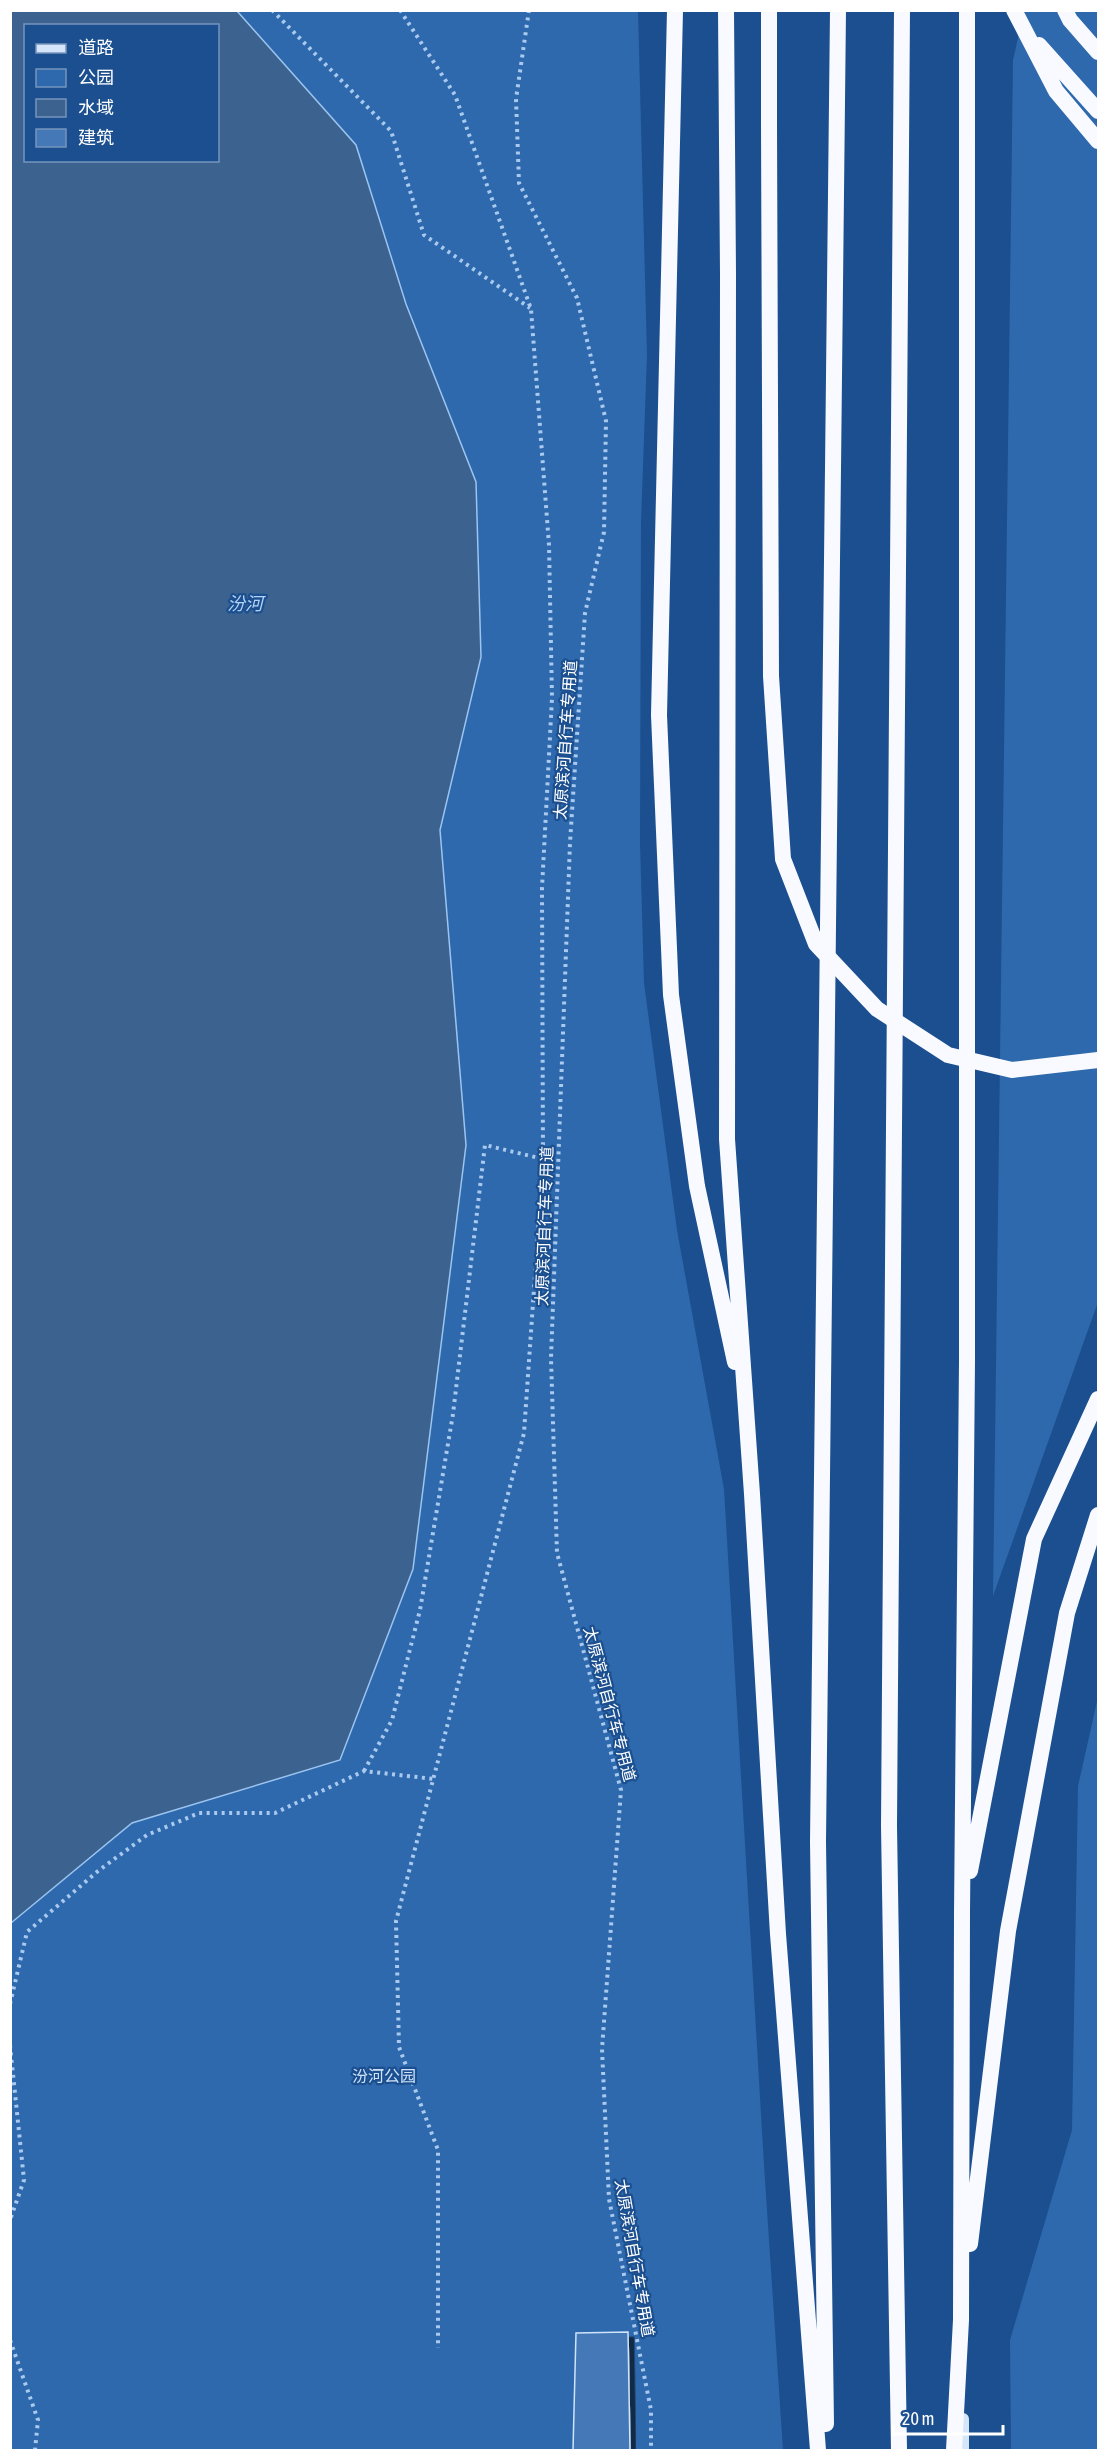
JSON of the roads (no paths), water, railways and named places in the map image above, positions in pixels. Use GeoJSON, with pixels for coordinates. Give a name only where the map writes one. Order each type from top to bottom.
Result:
{"type":"FeatureCollection","features":[{"type":"Feature","properties":{"kind":"highway"},"geometry":{"type":"LineString","coordinates":[[675,10],[659,715],[671,995],[697,1186],[747,1422]]}},
{"type":"Feature","properties":{"kind":"highway"},"geometry":{"type":"LineString","coordinates":[[726,10],[727,1139],[747,1422],[778,1934],[818,2451]]}},
{"type":"Feature","properties":{"kind":"highway"},"geometry":{"type":"LineString","coordinates":[[769,10],[771,676],[783,859],[816,944],[877,1009],[948,1055],[1012,1070],[1098,1060]]}},
{"type":"Feature","properties":{"kind":"highway"},"geometry":{"type":"LineString","coordinates":[[826,2451],[818,1842],[838,10]]}},
{"type":"Feature","properties":{"kind":"highway"},"geometry":{"type":"LineString","coordinates":[[898,2451],[889,1814],[902,10]]}},
{"type":"Feature","properties":{"kind":"highway"},"geometry":{"type":"LineString","coordinates":[[954,2451],[961,2320],[967,1372],[967,10]]}},
{"type":"Feature","properties":{"kind":"highway"},"geometry":{"type":"LineString","coordinates":[[1014,10],[1056,92],[1098,141]]}},
{"type":"Feature","properties":{"kind":"highway"},"geometry":{"type":"LineString","coordinates":[[1065,10],[1070,20],[1098,52]]}},
{"type":"Feature","properties":{"kind":"highway"},"geometry":{"type":"LineString","coordinates":[[1023,28],[1098,111]]}},
{"type":"Feature","properties":{"kind":"highway"},"geometry":{"type":"LineString","coordinates":[[962,1913],[1034,1539],[1098,1399]]}},
{"type":"Feature","properties":{"kind":"highway"},"geometry":{"type":"LineString","coordinates":[[961,2320],[1008,1931],[1067,1613],[1098,1515]]}},
{"type":"Feature","properties":{"kind":"main road"},"geometry":{"type":"LineString","coordinates":[[961,2320],[963,2451]]}},
{"type":"Feature","properties":{"kind":"water","name":"汾河"},"geometry":{"type":"Polygon","coordinates":[[[11,10],[237,11],[356,145],[406,304],[476,482],[481,657],[440,830],[466,1145],[413,1569],[340,1760],[132,1823],[11,1923],[11,10]]]}},
{"type":"Feature","properties":{"kind":"park label","name":"汾河公园"},"geometry":{"type":"Point","coordinates":[384,2076]}}]}
